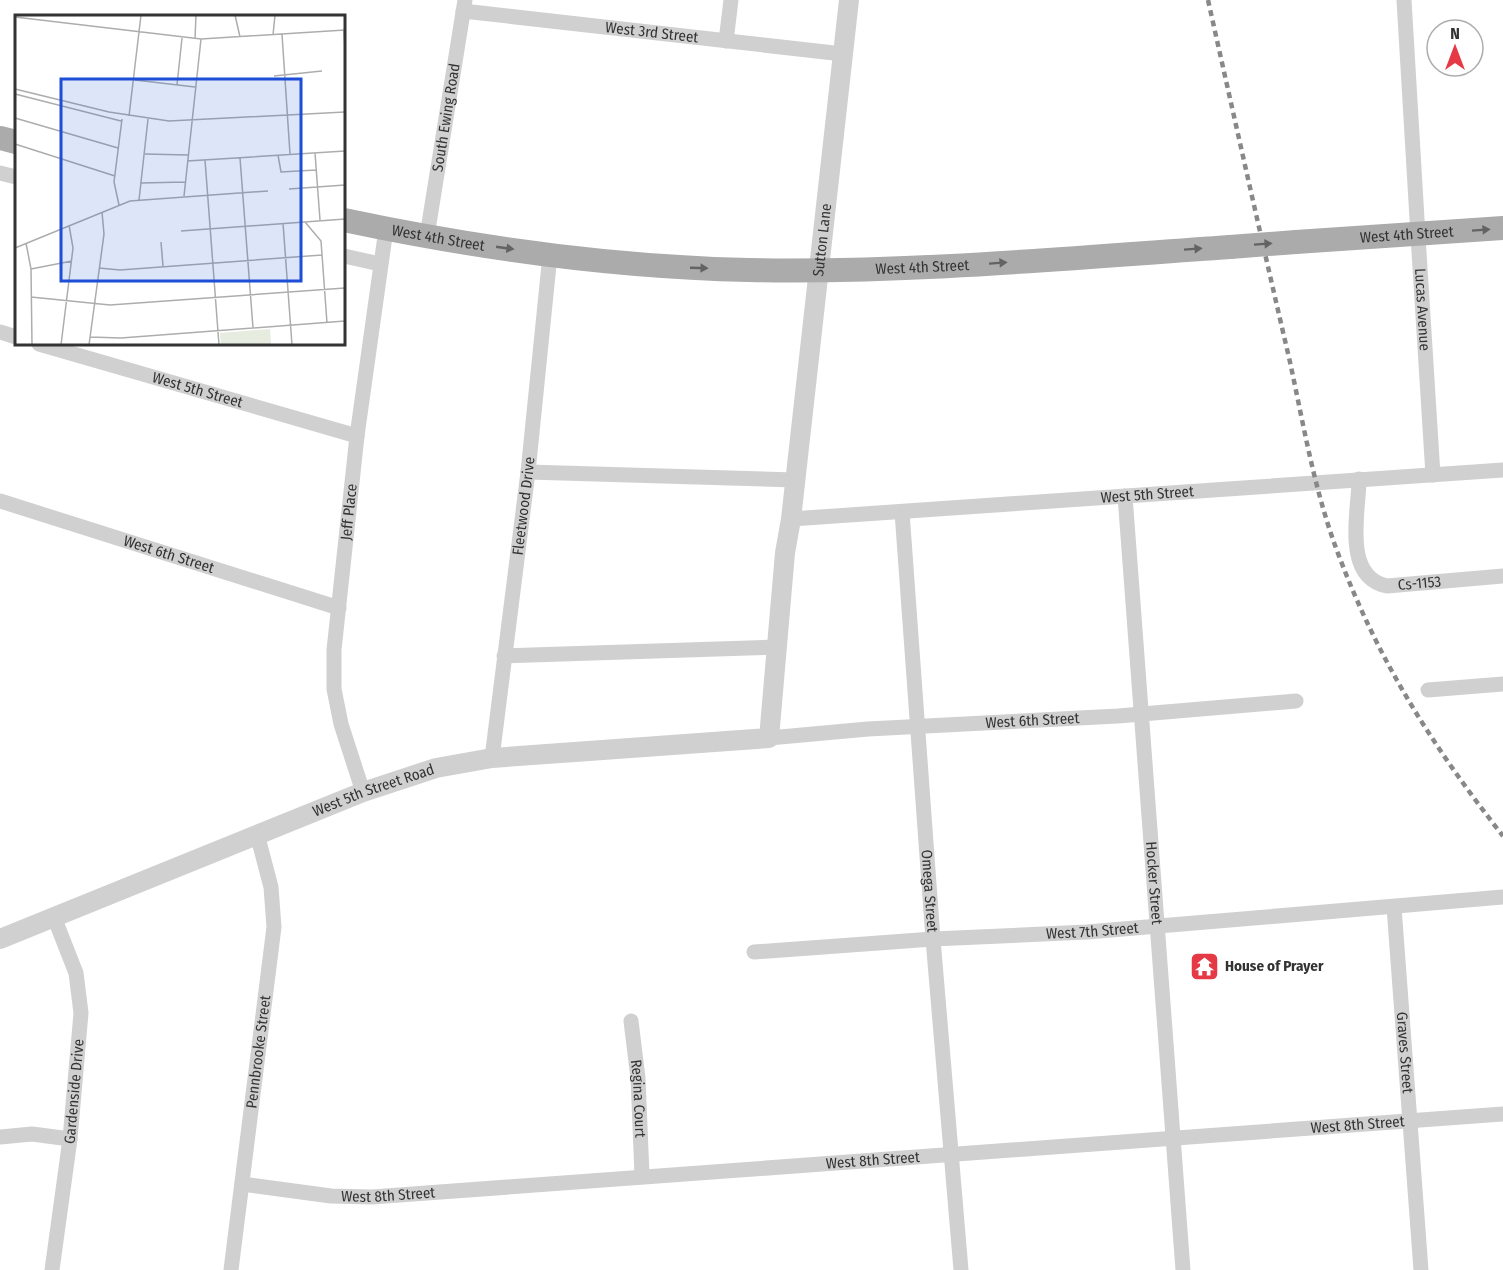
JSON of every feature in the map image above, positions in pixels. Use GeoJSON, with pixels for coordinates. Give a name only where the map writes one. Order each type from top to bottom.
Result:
{"type":"FeatureCollection","features":[{"type":"Feature","properties":{"kind":"main road"},"geometry":{"type":"LineString","coordinates":[[0,138],[15,142]]}},
{"type":"Feature","properties":{"kind":"main road","name":"West 4th Street"},"geometry":{"type":"LineString","coordinates":[[345,220],[427,236],[550,255],[675,267],[819,270],[994,264],[1503,228]]}},
{"type":"Feature","properties":{"kind":"street"},"geometry":{"type":"LineString","coordinates":[[726,41],[730,0]]}},
{"type":"Feature","properties":{"kind":"street","name":"Sutton Lane"},"geometry":{"type":"LineString","coordinates":[[792,519],[849,0]]}},
{"type":"Feature","properties":{"kind":"street","name":"Lucas Avenue"},"geometry":{"type":"LineString","coordinates":[[1404,0],[1415,173],[1416,234],[1433,475]]}},
{"type":"Feature","properties":{"kind":"street","name":"West 3rd Street"},"geometry":{"type":"LineString","coordinates":[[464,5],[726,41],[843,54]]}},
{"type":"Feature","properties":{"kind":"street","name":"South Ewing Road"},"geometry":{"type":"LineString","coordinates":[[427,236],[464,5]]}},
{"type":"Feature","properties":{"kind":"street"},"geometry":{"type":"LineString","coordinates":[[0,173],[15,177]]}},
{"type":"Feature","properties":{"kind":"street","name":"Jeff Place"},"geometry":{"type":"LineString","coordinates":[[363,792],[341,724],[334,689],[334,650],[357,436],[386,229]]}},
{"type":"Feature","properties":{"kind":"street","name":"Fleetwood Drive"},"geometry":{"type":"LineString","coordinates":[[492,758],[528,472],[550,255]]}},
{"type":"Feature","properties":{"kind":"street"},"geometry":{"type":"LineString","coordinates":[[345,256],[380,264]]}},
{"type":"Feature","properties":{"kind":"street"},"geometry":{"type":"LineString","coordinates":[[0,332],[15,337]]}},
{"type":"Feature","properties":{"kind":"street","name":"West 5th Street"},"geometry":{"type":"LineString","coordinates":[[42,345],[357,436]]}},
{"type":"Feature","properties":{"kind":"street","name":"West 5th Street"},"geometry":{"type":"LineString","coordinates":[[792,519],[1503,470]]}},
{"type":"Feature","properties":{"kind":"street"},"geometry":{"type":"LineString","coordinates":[[528,472],[795,480]]}},
{"type":"Feature","properties":{"kind":"street","name":"Cs-1153"},"geometry":{"type":"LineString","coordinates":[[1359,479],[1357,548],[1364,571],[1373,581],[1387,586],[1503,576]]}},
{"type":"Feature","properties":{"kind":"street","name":"Hocker Street"},"geometry":{"type":"LineString","coordinates":[[1125,496],[1183,1270]]}},
{"type":"Feature","properties":{"kind":"street","name":"West 6th Street"},"geometry":{"type":"LineString","coordinates":[[0,501],[339,608]]}},
{"type":"Feature","properties":{"kind":"street","name":"Omega Street"},"geometry":{"type":"LineString","coordinates":[[902,512],[933,939],[953,1153],[961,1270]]}},
{"type":"Feature","properties":{"kind":"street"},"geometry":{"type":"LineString","coordinates":[[769,738],[785,553],[792,519]]}},
{"type":"Feature","properties":{"kind":"street"},"geometry":{"type":"LineString","coordinates":[[504,656],[777,648]]}},
{"type":"Feature","properties":{"kind":"street"},"geometry":{"type":"LineString","coordinates":[[1428,690],[1503,684]]}},
{"type":"Feature","properties":{"kind":"street","name":"West 6th Street"},"geometry":{"type":"LineString","coordinates":[[769,738],[1296,701]]}},
{"type":"Feature","properties":{"kind":"street","name":"West 5th Street Road"},"geometry":{"type":"LineString","coordinates":[[0,939],[363,792],[436,768],[492,758],[769,738]]}},
{"type":"Feature","properties":{"kind":"street","name":"Pennbrooke Street"},"geometry":{"type":"LineString","coordinates":[[231,1270],[274,927],[271,888],[257,834]]}},
{"type":"Feature","properties":{"kind":"street","name":"West 7th Street"},"geometry":{"type":"LineString","coordinates":[[754,952],[933,939],[1087,932],[1158,924],[1503,897]]}},
{"type":"Feature","properties":{"kind":"street","name":"Graves Street"},"geometry":{"type":"LineString","coordinates":[[1394,907],[1421,1270]]}},
{"type":"Feature","properties":{"kind":"street","name":"Gardenside Drive"},"geometry":{"type":"LineString","coordinates":[[52,1270],[70,1139],[81,1013],[76,974],[54,917]]}},
{"type":"Feature","properties":{"kind":"street","name":"Regina Court"},"geometry":{"type":"LineString","coordinates":[[631,1021],[638,1078],[642,1175]]}},
{"type":"Feature","properties":{"kind":"street","name":"West 8th Street"},"geometry":{"type":"LineString","coordinates":[[242,1184],[332,1196],[372,1197],[642,1175],[1503,1114]]}},
{"type":"Feature","properties":{"kind":"street"},"geometry":{"type":"LineString","coordinates":[[0,1137],[32,1134],[70,1139]]}},
{"type":"Feature","properties":{"kind":"railway"},"geometry":{"type":"LineString","coordinates":[[1208,0],[1311,460],[1323,509],[1339,556],[1390,668],[1453,770],[1503,836]]}},
{"type":"Feature","properties":{"kind":"place","name":"House of Prayer"},"geometry":{"type":"Point","coordinates":[1204,966]}}]}
